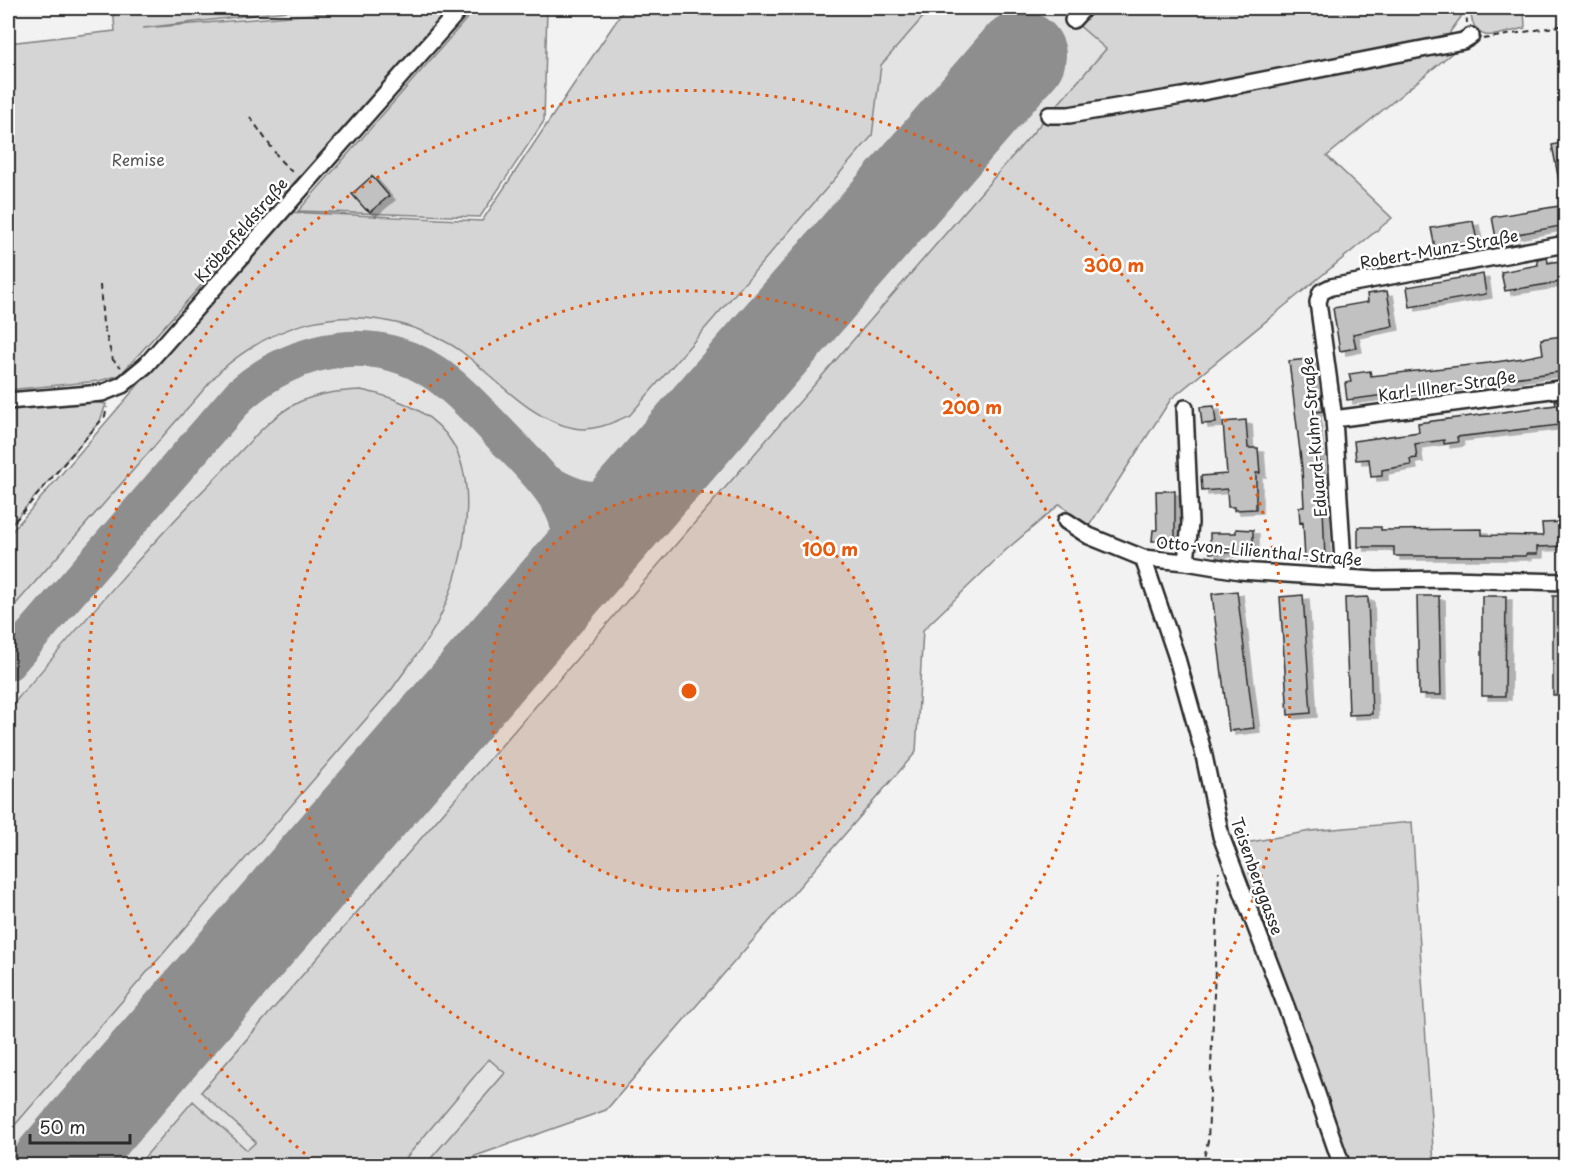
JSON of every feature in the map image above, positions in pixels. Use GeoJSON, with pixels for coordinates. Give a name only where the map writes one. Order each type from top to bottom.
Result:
{"type":"FeatureCollection","features":[{"type":"Feature","properties":{"kind":"street","name":"Kröbenfeldstraße"},"geometry":{"type":"LineString","coordinates":[[8,400],[102,393],[122,385],[146,365],[461,8]]}},
{"type":"Feature","properties":{"kind":"street"},"geometry":{"type":"LineString","coordinates":[[1072,20],[1084,8]]}},
{"type":"Feature","properties":{"kind":"street"},"geometry":{"type":"LineString","coordinates":[[1049,115],[1069,115],[1182,96],[1463,41],[1471,36]]}},
{"type":"Feature","properties":{"kind":"street","name":"Robert-Munz-Straße"},"geometry":{"type":"LineString","coordinates":[[1321,292],[1331,287],[1566,244]]}},
{"type":"Feature","properties":{"kind":"street","name":"Eduard-Kuhn-Straße"},"geometry":{"type":"LineString","coordinates":[[1321,292],[1318,302],[1334,419],[1344,578]]}},
{"type":"Feature","properties":{"kind":"street","name":"Karl-Illner-Straße"},"geometry":{"type":"LineString","coordinates":[[1334,419],[1566,388]]}},
{"type":"Feature","properties":{"kind":"street"},"geometry":{"type":"LineString","coordinates":[[1185,408],[1190,523],[1186,562]]}},
{"type":"Feature","properties":{"kind":"street","name":"Otto-von-Lilienthal-Straße"},"geometry":{"type":"LineString","coordinates":[[1066,521],[1089,536],[1143,558],[1240,571],[1376,580],[1566,582]]}},
{"type":"Feature","properties":{"kind":"street","name":"Teisenberggasse"},"geometry":{"type":"LineString","coordinates":[[1143,558],[1176,655],[1203,751],[1221,836],[1292,1022],[1342,1166]]}},
{"type":"Feature","properties":{"kind":"path"},"geometry":{"type":"LineString","coordinates":[[1471,36],[1484,39],[1566,25]]}},
{"type":"Feature","properties":{"kind":"path"},"geometry":{"type":"LineString","coordinates":[[250,117],[281,161],[304,185]]}},
{"type":"Feature","properties":{"kind":"path"},"geometry":{"type":"LineString","coordinates":[[100,285],[103,324],[113,360],[132,376]]}},
{"type":"Feature","properties":{"kind":"path"},"geometry":{"type":"LineString","coordinates":[[8,529],[105,416],[110,389]]}},
{"type":"Feature","properties":{"kind":"path"},"geometry":{"type":"LineString","coordinates":[[1202,1166],[1208,1141],[1219,872]]}},
{"type":"Feature","properties":{"kind":"shaded area"},"geometry":{"type":"Polygon","coordinates":[[[625,8],[1460,8],[1461,17],[1450,32],[1452,53],[1327,157],[1392,218],[1171,399],[1087,529],[1060,504],[1006,550],[923,630],[916,752],[606,1110],[464,1160],[459,1165],[8,1166],[8,536],[287,212],[482,221],[625,8]]]}},
{"type":"Feature","properties":{"kind":"green space","name":"Remise"},"geometry":{"type":"Polygon","coordinates":[[[113,8],[313,8],[143,28],[389,8],[452,8],[120,375],[99,381],[8,390],[8,43],[115,31],[113,8]]]}},
{"type":"Feature","properties":{"kind":"green space"},"geometry":{"type":"Polygon","coordinates":[[[476,8],[547,8],[544,121],[480,217],[298,211],[476,8]]]}},
{"type":"Feature","properties":{"kind":"green space"},"geometry":{"type":"Polygon","coordinates":[[[625,8],[931,8],[881,65],[872,136],[630,415],[589,429],[558,424],[528,407],[462,352],[433,335],[387,321],[361,318],[336,318],[311,322],[264,340],[241,354],[220,371],[8,613],[8,536],[287,212],[482,221],[625,8]]]}},
{"type":"Feature","properties":{"kind":"green space"},"geometry":{"type":"Polygon","coordinates":[[[1089,8],[1460,8],[1461,17],[1450,32],[1451,40],[1187,90],[1053,110],[1106,49],[1076,23],[1089,8]]]}},
{"type":"Feature","properties":{"kind":"green space"},"geometry":{"type":"Polygon","coordinates":[[[1470,8],[1524,8],[1525,28],[1496,35],[1481,33],[1472,21],[1470,8]]]}},
{"type":"Feature","properties":{"kind":"green space"},"geometry":{"type":"Polygon","coordinates":[[[1451,48],[1452,53],[1327,156],[1392,218],[1171,399],[1087,529],[1060,504],[1006,550],[923,630],[916,752],[606,1110],[464,1160],[459,1165],[425,1165],[505,1073],[489,1059],[400,1165],[137,1166],[193,1101],[247,1150],[256,1142],[201,1092],[1044,120],[1451,48]]]}},
{"type":"Feature","properties":{"kind":"green space"},"geometry":{"type":"Polygon","coordinates":[[[361,390],[400,402],[436,423],[453,444],[461,464],[466,486],[465,533],[454,580],[438,621],[392,689],[8,1133],[8,710],[139,559],[267,424],[288,408],[314,396],[361,390]]]}},
{"type":"Feature","properties":{"kind":"green space"},"geometry":{"type":"Polygon","coordinates":[[[80,400],[106,404],[100,421],[8,528],[8,407],[80,400]]]}},
{"type":"Feature","properties":{"kind":"green space"},"geometry":{"type":"Polygon","coordinates":[[[1412,822],[1434,1165],[1349,1165],[1287,993],[1240,844],[1311,831],[1412,822]]]}},
{"type":"Feature","properties":{"kind":"building"},"geometry":{"type":"Polygon","coordinates":[[[1566,142],[1566,186],[1560,186],[1552,145],[1566,142]]]}},
{"type":"Feature","properties":{"kind":"building"},"geometry":{"type":"Polygon","coordinates":[[[372,176],[389,196],[370,212],[352,194],[372,176]]]}},
{"type":"Feature","properties":{"kind":"building"},"geometry":{"type":"Polygon","coordinates":[[[1566,205],[1566,225],[1496,238],[1492,217],[1566,205]]]}},
{"type":"Feature","properties":{"kind":"building"},"geometry":{"type":"Polygon","coordinates":[[[1473,221],[1477,241],[1435,248],[1431,228],[1473,221]]]}},
{"type":"Feature","properties":{"kind":"building"},"geometry":{"type":"Polygon","coordinates":[[[1547,257],[1548,263],[1566,260],[1566,281],[1505,291],[1501,272],[1538,265],[1537,259],[1547,257]]]}},
{"type":"Feature","properties":{"kind":"building"},"geometry":{"type":"Polygon","coordinates":[[[1483,274],[1486,294],[1410,307],[1407,287],[1483,274]]]}},
{"type":"Feature","properties":{"kind":"building"},"geometry":{"type":"Polygon","coordinates":[[[1387,291],[1393,326],[1353,334],[1356,348],[1340,351],[1333,308],[1368,302],[1367,294],[1387,291]]]}},
{"type":"Feature","properties":{"kind":"building"},"geometry":{"type":"Polygon","coordinates":[[[1562,336],[1564,353],[1566,353],[1566,371],[1347,400],[1345,383],[1351,382],[1349,374],[1370,371],[1371,376],[1523,358],[1543,354],[1541,339],[1562,336]]]}},
{"type":"Feature","properties":{"kind":"building"},"geometry":{"type":"Polygon","coordinates":[[[1309,359],[1314,398],[1321,397],[1323,411],[1315,412],[1325,560],[1305,560],[1303,522],[1300,523],[1299,507],[1304,507],[1302,468],[1289,361],[1309,359]]]}},
{"type":"Feature","properties":{"kind":"building"},"geometry":{"type":"Polygon","coordinates":[[[1565,398],[1566,427],[1559,428],[1559,425],[1457,437],[1458,442],[1444,444],[1444,440],[1415,444],[1417,458],[1410,459],[1411,465],[1382,470],[1382,476],[1371,477],[1369,459],[1356,460],[1354,441],[1419,432],[1418,423],[1556,405],[1555,399],[1565,398]]]}},
{"type":"Feature","properties":{"kind":"building"},"geometry":{"type":"Polygon","coordinates":[[[1214,406],[1216,423],[1202,424],[1200,407],[1214,406]]]}},
{"type":"Feature","properties":{"kind":"building"},"geometry":{"type":"Polygon","coordinates":[[[1246,420],[1248,448],[1258,448],[1260,473],[1256,473],[1256,509],[1234,510],[1234,507],[1228,507],[1227,489],[1202,491],[1201,476],[1227,474],[1223,422],[1246,420]]]}},
{"type":"Feature","properties":{"kind":"building"},"geometry":{"type":"Polygon","coordinates":[[[1156,491],[1175,491],[1175,541],[1152,541],[1153,530],[1157,530],[1156,491]]]}},
{"type":"Feature","properties":{"kind":"building"},"geometry":{"type":"Polygon","coordinates":[[[1566,522],[1566,546],[1537,547],[1537,554],[1526,554],[1526,556],[1394,556],[1394,547],[1358,547],[1358,527],[1381,527],[1381,530],[1482,529],[1482,535],[1543,536],[1542,523],[1566,522]]]}},
{"type":"Feature","properties":{"kind":"building"},"geometry":{"type":"Polygon","coordinates":[[[1236,529],[1253,530],[1253,552],[1210,553],[1210,533],[1236,533],[1236,529]]]}},
{"type":"Feature","properties":{"kind":"building"},"geometry":{"type":"Polygon","coordinates":[[[1237,591],[1254,728],[1229,731],[1212,594],[1237,591]]]}},
{"type":"Feature","properties":{"kind":"building"},"geometry":{"type":"Polygon","coordinates":[[[1303,595],[1311,713],[1288,715],[1280,597],[1303,595]]]}},
{"type":"Feature","properties":{"kind":"building"},"geometry":{"type":"Polygon","coordinates":[[[1417,596],[1439,596],[1441,695],[1419,695],[1417,596]]]}},
{"type":"Feature","properties":{"kind":"building"},"geometry":{"type":"Polygon","coordinates":[[[1482,596],[1506,596],[1505,696],[1482,696],[1482,596]]]}},
{"type":"Feature","properties":{"kind":"building"},"geometry":{"type":"Polygon","coordinates":[[[1553,596],[1566,596],[1566,695],[1553,695],[1553,596]]]}},
{"type":"Feature","properties":{"kind":"building"},"geometry":{"type":"Polygon","coordinates":[[[1368,597],[1372,714],[1349,715],[1345,598],[1368,597]]]}},
{"type":"Feature","properties":{"kind":"taxiway"},"geometry":{"type":"LineString","coordinates":[[8,663],[239,396],[262,378],[287,364],[313,355],[341,350],[368,349],[396,355],[422,365],[447,382],[482,415],[531,466],[559,502],[565,514],[569,533],[565,581]]}},
{"type":"Feature","properties":{"kind":"taxiway"},"geometry":{"type":"LineString","coordinates":[[543,480],[573,495],[597,499],[621,494],[652,481]]}},
{"type":"Feature","properties":{"kind":"runway"},"geometry":{"type":"LineString","coordinates":[[57,1166],[1021,56]]}}]}
